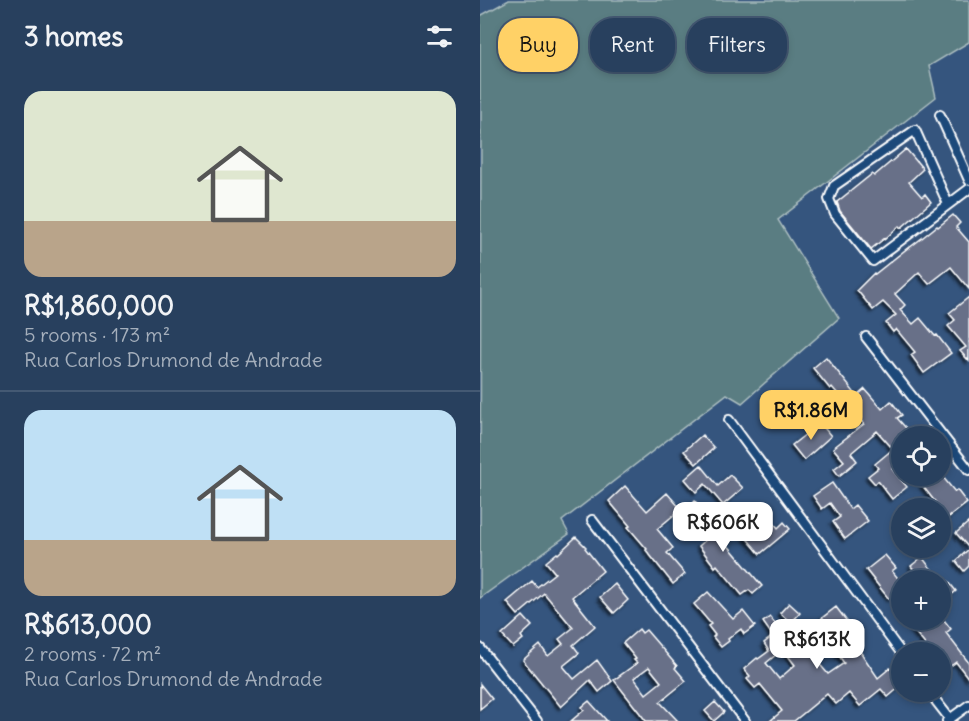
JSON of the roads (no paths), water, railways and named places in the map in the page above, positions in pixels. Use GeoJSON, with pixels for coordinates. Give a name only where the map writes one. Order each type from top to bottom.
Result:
{"type":"FeatureCollection","features":[{"type":"Feature","properties":{"kind":"street"},"geometry":{"type":"LineString","coordinates":[[940,115],[969,180]]}},
{"type":"Feature","properties":{"kind":"street"},"geometry":{"type":"LineString","coordinates":[[948,204],[915,130],[834,186],[829,199],[835,214],[873,261],[969,189]]}},
{"type":"Feature","properties":{"kind":"street"},"geometry":{"type":"LineString","coordinates":[[866,337],[969,470]]}},
{"type":"Feature","properties":{"kind":"street"},"geometry":{"type":"LineString","coordinates":[[729,420],[893,642]]}},
{"type":"Feature","properties":{"kind":"street"},"geometry":{"type":"LineString","coordinates":[[592,520],[745,721]]}},
{"type":"Feature","properties":{"kind":"street"},"geometry":{"type":"LineString","coordinates":[[480,648],[537,721]]}},
{"type":"Feature","properties":{"kind":"street"},"geometry":{"type":"LineString","coordinates":[[936,702],[948,720],[969,705]]}}]}
